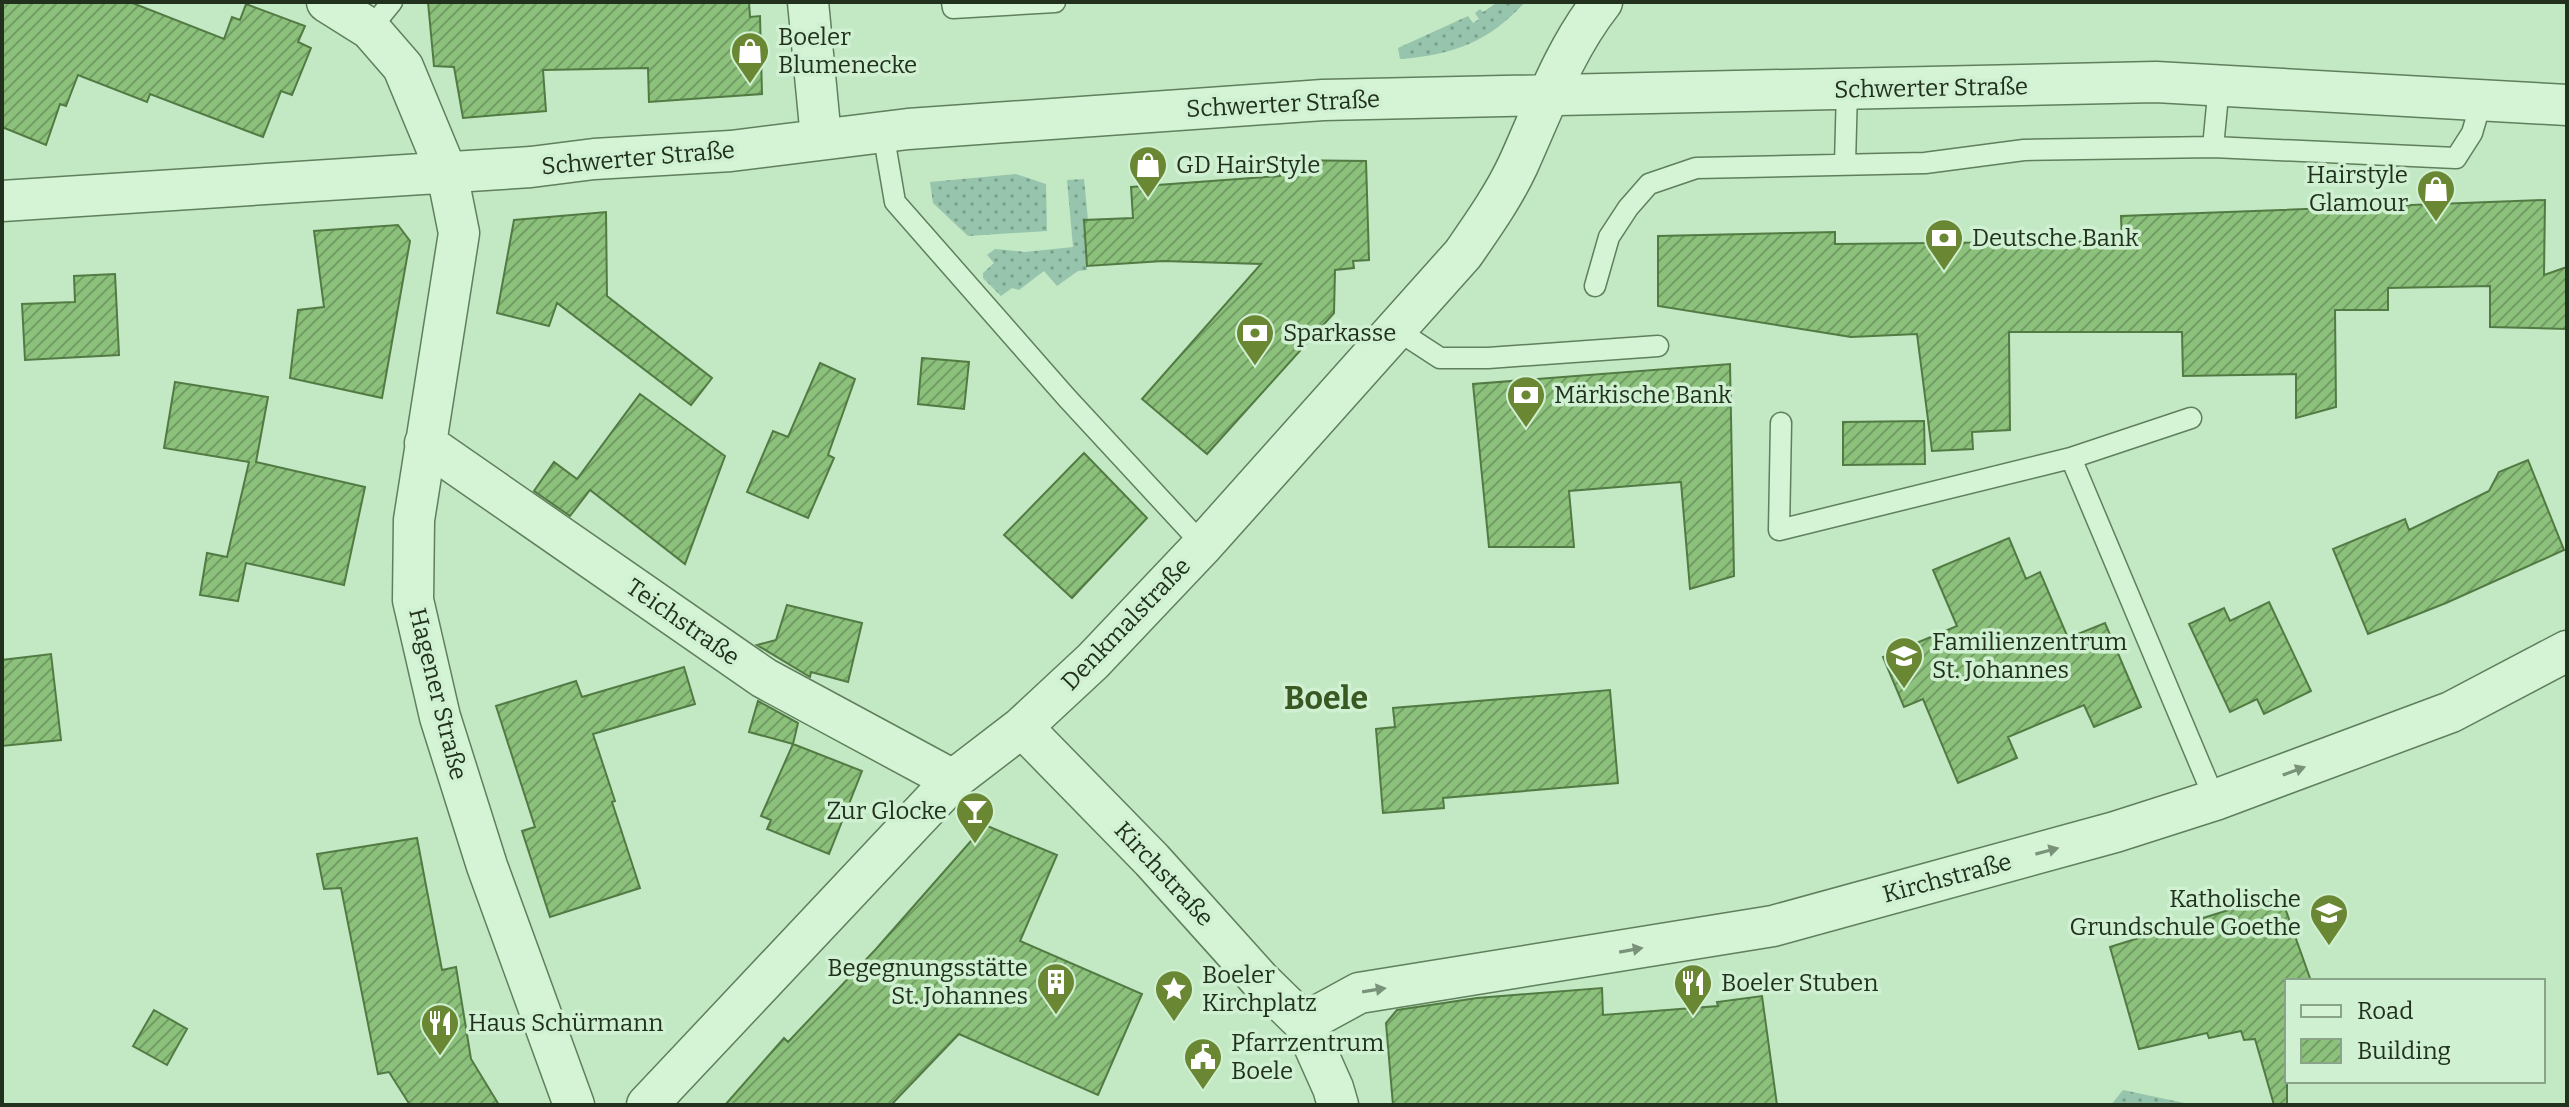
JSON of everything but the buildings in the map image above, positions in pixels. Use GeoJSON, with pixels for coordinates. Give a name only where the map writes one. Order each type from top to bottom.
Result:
{"type":"FeatureCollection","features":[{"type":"Feature","properties":{"kind":"street","name":"Hagener Straße"},"geometry":{"type":"LineString","coordinates":[[327,2],[381,16],[447,173],[459,233],[414,520],[413,600],[440,717],[463,791],[574,1105]]}},
{"type":"Feature","properties":{"kind":"street"},"geometry":{"type":"LineString","coordinates":[[808,2],[821,138]]}},
{"type":"Feature","properties":{"kind":"street","name":"Denkmalstraße"},"geometry":{"type":"LineString","coordinates":[[647,1105],[953,780],[1022,727],[1093,661],[1203,545],[1463,254],[1494,210],[1517,168],[1547,97],[1587,21],[1602,2]]}},
{"type":"Feature","properties":{"kind":"street","name":"Schwerter Straße"},"geometry":{"type":"LineString","coordinates":[[2,201],[447,173],[731,151],[883,132],[1323,100],[2156,82],[2567,105]]}},
{"type":"Feature","properties":{"kind":"street","name":"Teichstraße"},"geometry":{"type":"LineString","coordinates":[[425,443],[764,678],[953,780]]}},
{"type":"Feature","properties":{"kind":"street","name":"Kirchstraße"},"geometry":{"type":"LineString","coordinates":[[1304,1023],[1359,993],[1773,926],[2115,832],[2215,800],[2451,712],[2567,651]]}},
{"type":"Feature","properties":{"kind":"street","name":"Kirchstraße"},"geometry":{"type":"LineString","coordinates":[[1022,727],[1304,1023],[1338,1105]]}},
{"type":"Feature","properties":{"kind":"lane"},"geometry":{"type":"LineString","coordinates":[[952,2],[953,8],[1055,2]]}},
{"type":"Feature","properties":{"kind":"lane"},"geometry":{"type":"LineString","coordinates":[[2213,147],[2219,85]]}},
{"type":"Feature","properties":{"kind":"lane"},"geometry":{"type":"LineString","coordinates":[[1845,164],[1847,89]]}},
{"type":"Feature","properties":{"kind":"lane"},"geometry":{"type":"LineString","coordinates":[[1595,286],[1609,237],[1628,208],[1649,184],[1696,168],[1925,163],[2024,150],[2213,147],[2456,158],[2472,133],[2482,99]]}},
{"type":"Feature","properties":{"kind":"lane"},"geometry":{"type":"LineString","coordinates":[[883,132],[895,202],[1067,398],[1203,545]]}},
{"type":"Feature","properties":{"kind":"lane"},"geometry":{"type":"LineString","coordinates":[[1397,330],[1440,358],[1488,358],[1658,346]]}},
{"type":"Feature","properties":{"kind":"lane"},"geometry":{"type":"LineString","coordinates":[[1781,423],[1779,530],[2071,458],[2191,418]]}},
{"type":"Feature","properties":{"kind":"lane"},"geometry":{"type":"LineString","coordinates":[[2071,458],[2215,800]]}},
{"type":"Feature","properties":{"kind":"green space"},"geometry":{"type":"Polygon","coordinates":[[[1498,2],[1525,2],[1498,27],[1469,44],[1437,54],[1400,59],[1398,48],[1468,16],[1473,23],[1479,19],[1475,13],[1480,9],[1483,12],[1498,2]]]}},
{"type":"Feature","properties":{"kind":"green space"},"geometry":{"type":"Polygon","coordinates":[[[1016,174],[1046,184],[1047,231],[968,236],[933,203],[930,182],[1016,174]]]}},
{"type":"Feature","properties":{"kind":"green space"},"geometry":{"type":"Polygon","coordinates":[[[1084,179],[1088,220],[1084,221],[1087,270],[1078,271],[1057,286],[1044,271],[1019,290],[1012,288],[1001,296],[983,278],[983,273],[994,263],[987,255],[995,249],[1025,252],[1073,247],[1067,180],[1084,179]]]}},
{"type":"Feature","properties":{"kind":"green space"},"geometry":{"type":"Polygon","coordinates":[[[2123,1090],[2194,1105],[2111,1105],[2123,1090]]]}},
{"type":"Feature","properties":{"kind":"place","name":"Boeler Blumenecke"},"geometry":{"type":"Point","coordinates":[750,85]}},
{"type":"Feature","properties":{"kind":"place","name":"GD HairStyle"},"geometry":{"type":"Point","coordinates":[1148,199]}},
{"type":"Feature","properties":{"kind":"place","name":"Hairstyle Glamour"},"geometry":{"type":"Point","coordinates":[2436,223]}},
{"type":"Feature","properties":{"kind":"place","name":"Deutsche Bank"},"geometry":{"type":"Point","coordinates":[1944,272]}},
{"type":"Feature","properties":{"kind":"place","name":"Sparkasse"},"geometry":{"type":"Point","coordinates":[1255,367]}},
{"type":"Feature","properties":{"kind":"place","name":"Märkische Bank"},"geometry":{"type":"Point","coordinates":[1526,429]}},
{"type":"Feature","properties":{"kind":"place","name":"Familienzentrum St. Johannes"},"geometry":{"type":"Point","coordinates":[1904,690]}},
{"type":"Feature","properties":{"kind":"place","name":"Zur Glocke"},"geometry":{"type":"Point","coordinates":[975,845]}},
{"type":"Feature","properties":{"kind":"place","name":"Katholische Grundschule Goethe"},"geometry":{"type":"Point","coordinates":[2329,947]}},
{"type":"Feature","properties":{"kind":"place","name":"Begegnungsstätte St. Johannes"},"geometry":{"type":"Point","coordinates":[1056,1016]}},
{"type":"Feature","properties":{"kind":"place","name":"Boeler Stuben"},"geometry":{"type":"Point","coordinates":[1693,1017]}},
{"type":"Feature","properties":{"kind":"place","name":"Boeler Kirchplatz"},"geometry":{"type":"Point","coordinates":[1174,1023]}},
{"type":"Feature","properties":{"kind":"place","name":"Haus Schürmann"},"geometry":{"type":"Point","coordinates":[440,1057]}},
{"type":"Feature","properties":{"kind":"place","name":"Pfarrzentrum Boele"},"geometry":{"type":"Point","coordinates":[1203,1091]}},
{"type":"Feature","properties":{"kind":"district","name":"Boele"},"geometry":{"type":"Point","coordinates":[1326,698]}}]}
